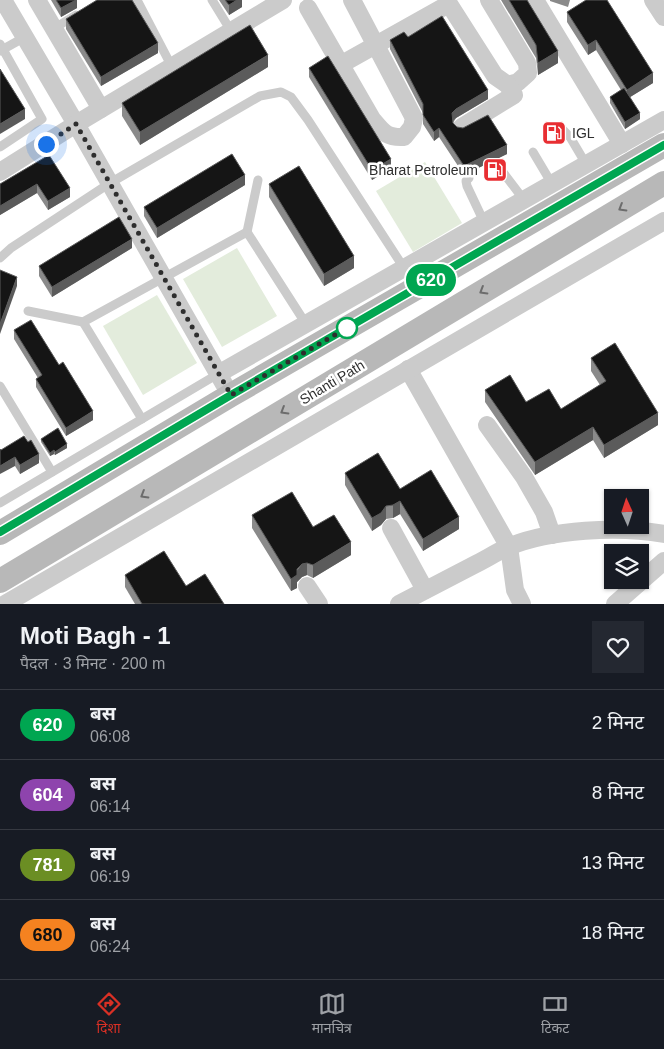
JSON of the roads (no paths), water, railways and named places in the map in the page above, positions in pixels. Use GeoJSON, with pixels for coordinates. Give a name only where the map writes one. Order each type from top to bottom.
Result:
{"type":"FeatureCollection","features":[{"type":"Feature","properties":{"kind":"main road"},"geometry":{"type":"LineString","coordinates":[[0,532],[231,395],[664,145]]}},
{"type":"Feature","properties":{"kind":"main road","name":"Shanti Path"},"geometry":{"type":"LineString","coordinates":[[0,581],[664,183]]}},
{"type":"Feature","properties":{"kind":"street"},"geometry":{"type":"LineString","coordinates":[[3,0],[110,182],[231,395]]}},
{"type":"Feature","properties":{"kind":"street"},"geometry":{"type":"LineString","coordinates":[[37,0],[101,109]]}},
{"type":"Feature","properties":{"kind":"street"},"geometry":{"type":"LineString","coordinates":[[308,8],[372,119],[382,132],[393,138],[404,137],[412,127],[414,118],[352,0]]}},
{"type":"Feature","properties":{"kind":"street"},"geometry":{"type":"LineString","coordinates":[[489,0],[527,64],[528,73],[518,82],[508,85]]}},
{"type":"Feature","properties":{"kind":"street"},"geometry":{"type":"LineString","coordinates":[[535,0],[622,144]]}},
{"type":"Feature","properties":{"kind":"street"},"geometry":{"type":"LineString","coordinates":[[653,0],[664,18]]}},
{"type":"Feature","properties":{"kind":"street"},"geometry":{"type":"LineString","coordinates":[[340,64],[450,1],[495,76],[508,85],[514,95],[462,127]]}},
{"type":"Feature","properties":{"kind":"street"},"geometry":{"type":"LineString","coordinates":[[0,172],[231,31],[274,2]]}},
{"type":"Feature","properties":{"kind":"street"},"geometry":{"type":"LineString","coordinates":[[25,37],[51,26]]}},
{"type":"Feature","properties":{"kind":"street"},"geometry":{"type":"LineString","coordinates":[[218,374],[664,120]]}},
{"type":"Feature","properties":{"kind":"street"},"geometry":{"type":"LineString","coordinates":[[5,604],[664,221]]}},
{"type":"Feature","properties":{"kind":"street"},"geometry":{"type":"LineString","coordinates":[[408,369],[508,546],[515,590],[522,604]]}},
{"type":"Feature","properties":{"kind":"street"},"geometry":{"type":"LineString","coordinates":[[487,425],[532,491],[544,512],[552,535]]}},
{"type":"Feature","properties":{"kind":"street"},"geometry":{"type":"LineString","coordinates":[[391,528],[426,590]]}},
{"type":"Feature","properties":{"kind":"street"},"geometry":{"type":"LineString","coordinates":[[399,604],[508,546],[537,537],[590,531],[664,534]]}},
{"type":"Feature","properties":{"kind":"street"},"geometry":{"type":"LineString","coordinates":[[615,604],[664,561]]}},
{"type":"Feature","properties":{"kind":"street"},"geometry":{"type":"LineString","coordinates":[[307,586],[319,604]]}},
{"type":"Feature","properties":{"kind":"lane"},"geometry":{"type":"LineString","coordinates":[[137,0],[172,67]]}},
{"type":"Feature","properties":{"kind":"lane"},"geometry":{"type":"LineString","coordinates":[[212,0],[231,31]]}},
{"type":"Feature","properties":{"kind":"lane"},"geometry":{"type":"LineString","coordinates":[[51,26],[87,9]]}},
{"type":"Feature","properties":{"kind":"lane"},"geometry":{"type":"LineString","coordinates":[[0,147],[42,119],[1,48],[25,37]]}},
{"type":"Feature","properties":{"kind":"lane"},"geometry":{"type":"LineString","coordinates":[[0,258],[19,243],[110,182],[260,96],[281,92],[291,97],[308,120],[404,268]]}},
{"type":"Feature","properties":{"kind":"lane"},"geometry":{"type":"LineString","coordinates":[[560,127],[570,137],[586,164]]}},
{"type":"Feature","properties":{"kind":"lane"},"geometry":{"type":"LineString","coordinates":[[533,152],[552,184]]}},
{"type":"Feature","properties":{"kind":"lane"},"geometry":{"type":"LineString","coordinates":[[499,167],[524,200]]}},
{"type":"Feature","properties":{"kind":"lane"},"geometry":{"type":"LineString","coordinates":[[469,178],[466,180],[467,186],[484,222]]}},
{"type":"Feature","properties":{"kind":"lane"},"geometry":{"type":"LineString","coordinates":[[258,180],[248,232],[306,324]]}},
{"type":"Feature","properties":{"kind":"lane"},"geometry":{"type":"LineString","coordinates":[[28,310],[83,322],[248,232]]}},
{"type":"Feature","properties":{"kind":"lane"},"geometry":{"type":"LineString","coordinates":[[83,322],[142,419]]}},
{"type":"Feature","properties":{"kind":"lane"},"geometry":{"type":"LineString","coordinates":[[0,503],[218,374]]}},
{"type":"Feature","properties":{"kind":"lane"},"geometry":{"type":"LineString","coordinates":[[0,386],[52,472]]}},
{"type":"Feature","properties":{"kind":"place","name":"IGL"},"geometry":{"type":"Point","coordinates":[554,133]}},
{"type":"Feature","properties":{"kind":"place","name":"Bharat Petroleum"},"geometry":{"type":"Point","coordinates":[495,170]}}]}
